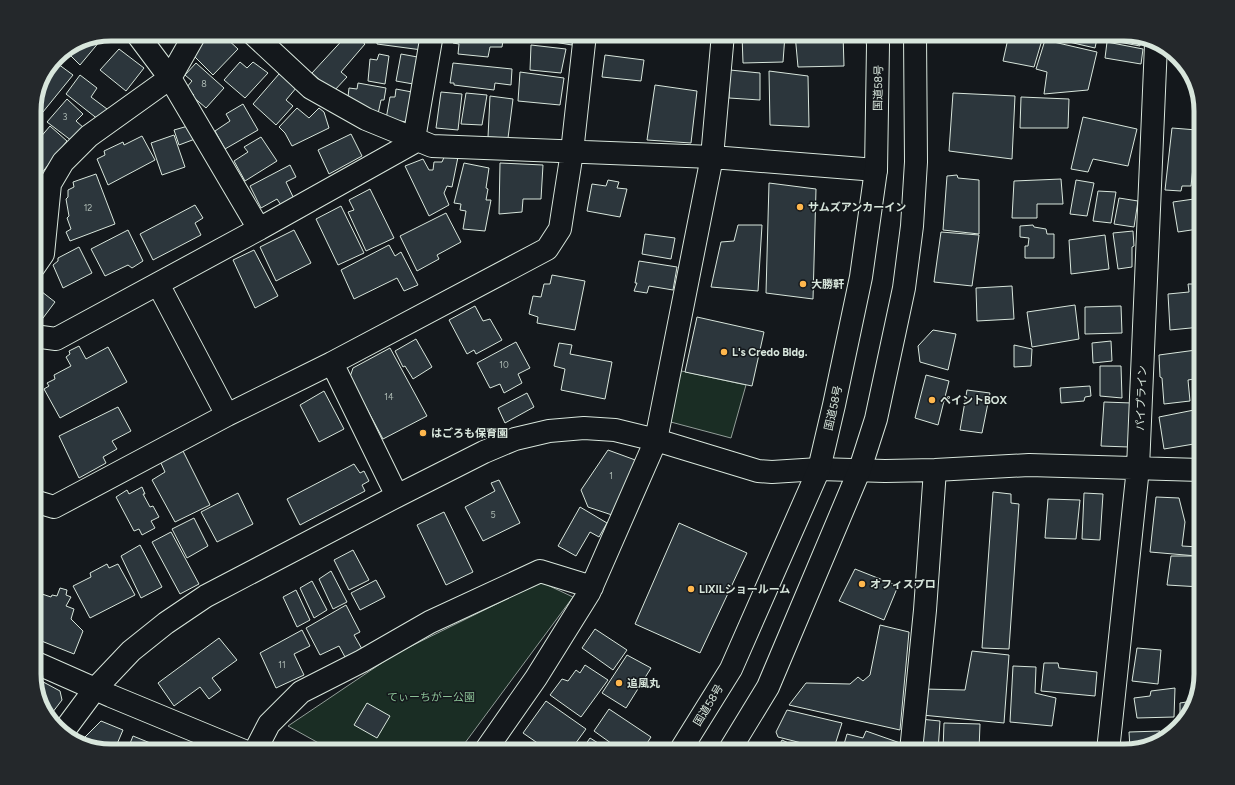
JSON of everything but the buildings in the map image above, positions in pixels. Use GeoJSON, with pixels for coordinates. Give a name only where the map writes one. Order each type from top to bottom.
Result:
{"type":"FeatureCollection","features":[{"type":"Feature","properties":{"kind":"main road"},"geometry":{"type":"LineString","coordinates":[[142,41],[170,78],[259,229]]}},
{"type":"Feature","properties":{"kind":"main road"},"geometry":{"type":"LineString","coordinates":[[41,258],[44,254],[50,184],[63,162],[88,136],[170,78],[191,41]]}},
{"type":"Feature","properties":{"kind":"main road"},"geometry":{"type":"LineString","coordinates":[[261,41],[311,88],[366,119],[432,146],[712,157],[876,170]]}},
{"type":"Feature","properties":{"kind":"main road"},"geometry":{"type":"LineString","coordinates":[[416,140],[431,41]]}},
{"type":"Feature","properties":{"kind":"main road"},"geometry":{"type":"LineString","coordinates":[[41,503],[54,507],[227,415],[332,363],[547,249],[560,229],[572,152],[584,41]]}},
{"type":"Feature","properties":{"kind":"main road"},"geometry":{"type":"LineString","coordinates":[[490,744],[536,678],[592,587],[656,440],[712,157],[722,41]]}},
{"type":"Feature","properties":{"kind":"main road","name":"国道58号"},"geometry":{"type":"LineString","coordinates":[[684,744],[731,669],[819,469],[861,277],[876,170],[878,41]]}},
{"type":"Feature","properties":{"kind":"main road"},"geometry":{"type":"LineString","coordinates":[[733,744],[768,687],[860,469],[876,419],[904,288],[912,226],[916,162],[915,41]]}},
{"type":"Feature","properties":{"kind":"main road","name":"パイプライン"},"geometry":{"type":"LineString","coordinates":[[1109,744],[1138,468],[1156,49]]}},
{"type":"Feature","properties":{"kind":"main road"},"geometry":{"type":"LineString","coordinates":[[41,337],[56,339],[259,229],[416,140]]}},
{"type":"Feature","properties":{"kind":"main road"},"geometry":{"type":"LineString","coordinates":[[158,284],[227,415]]}},
{"type":"Feature","properties":{"kind":"main road"},"geometry":{"type":"LineString","coordinates":[[332,363],[397,496]]}},
{"type":"Feature","properties":{"kind":"main road"},"geometry":{"type":"LineString","coordinates":[[66,728],[95,689],[131,651],[166,623],[206,596],[484,452],[515,439],[550,430],[584,428],[615,430],[656,440],[758,471],[772,472],[819,469],[860,469],[885,471],[935,470],[1029,465],[1194,470]]}},
{"type":"Feature","properties":{"kind":"main road"},"geometry":{"type":"LineString","coordinates":[[912,744],[925,610],[935,470]]}},
{"type":"Feature","properties":{"kind":"main road"},"geometry":{"type":"LineString","coordinates":[[259,744],[269,724],[301,692],[362,661],[430,622],[540,571],[592,587]]}},
{"type":"Feature","properties":{"kind":"main road"},"geometry":{"type":"LineString","coordinates":[[41,665],[227,744]]}},
{"type":"Feature","properties":{"kind":"green space"},"geometry":{"type":"Polygon","coordinates":[[[677,370],[746,385],[731,438],[667,421],[677,370]]]}},
{"type":"Feature","properties":{"kind":"green space","name":"てぃーちがー公園"},"geometry":{"type":"Polygon","coordinates":[[[541,582],[573,597],[464,744],[320,744],[288,726],[395,654],[541,582]]]}},
{"type":"Feature","properties":{"kind":"place","name":"サムズアンカーイン"},"geometry":{"type":"Point","coordinates":[800,207]}},
{"type":"Feature","properties":{"kind":"place","name":"大勝軒"},"geometry":{"type":"Point","coordinates":[803,284]}},
{"type":"Feature","properties":{"kind":"place","name":"L's Credo Bldg."},"geometry":{"type":"Point","coordinates":[724,352]}},
{"type":"Feature","properties":{"kind":"place","name":"ペイントBOX"},"geometry":{"type":"Point","coordinates":[932,400]}},
{"type":"Feature","properties":{"kind":"place","name":"はごろも保育園"},"geometry":{"type":"Point","coordinates":[423,433]}},
{"type":"Feature","properties":{"kind":"place","name":"オフィスプロ"},"geometry":{"type":"Point","coordinates":[862,584]}},
{"type":"Feature","properties":{"kind":"place","name":"LIXILショールーム"},"geometry":{"type":"Point","coordinates":[691,589]}},
{"type":"Feature","properties":{"kind":"place","name":"追風丸"},"geometry":{"type":"Point","coordinates":[619,683]}}]}
